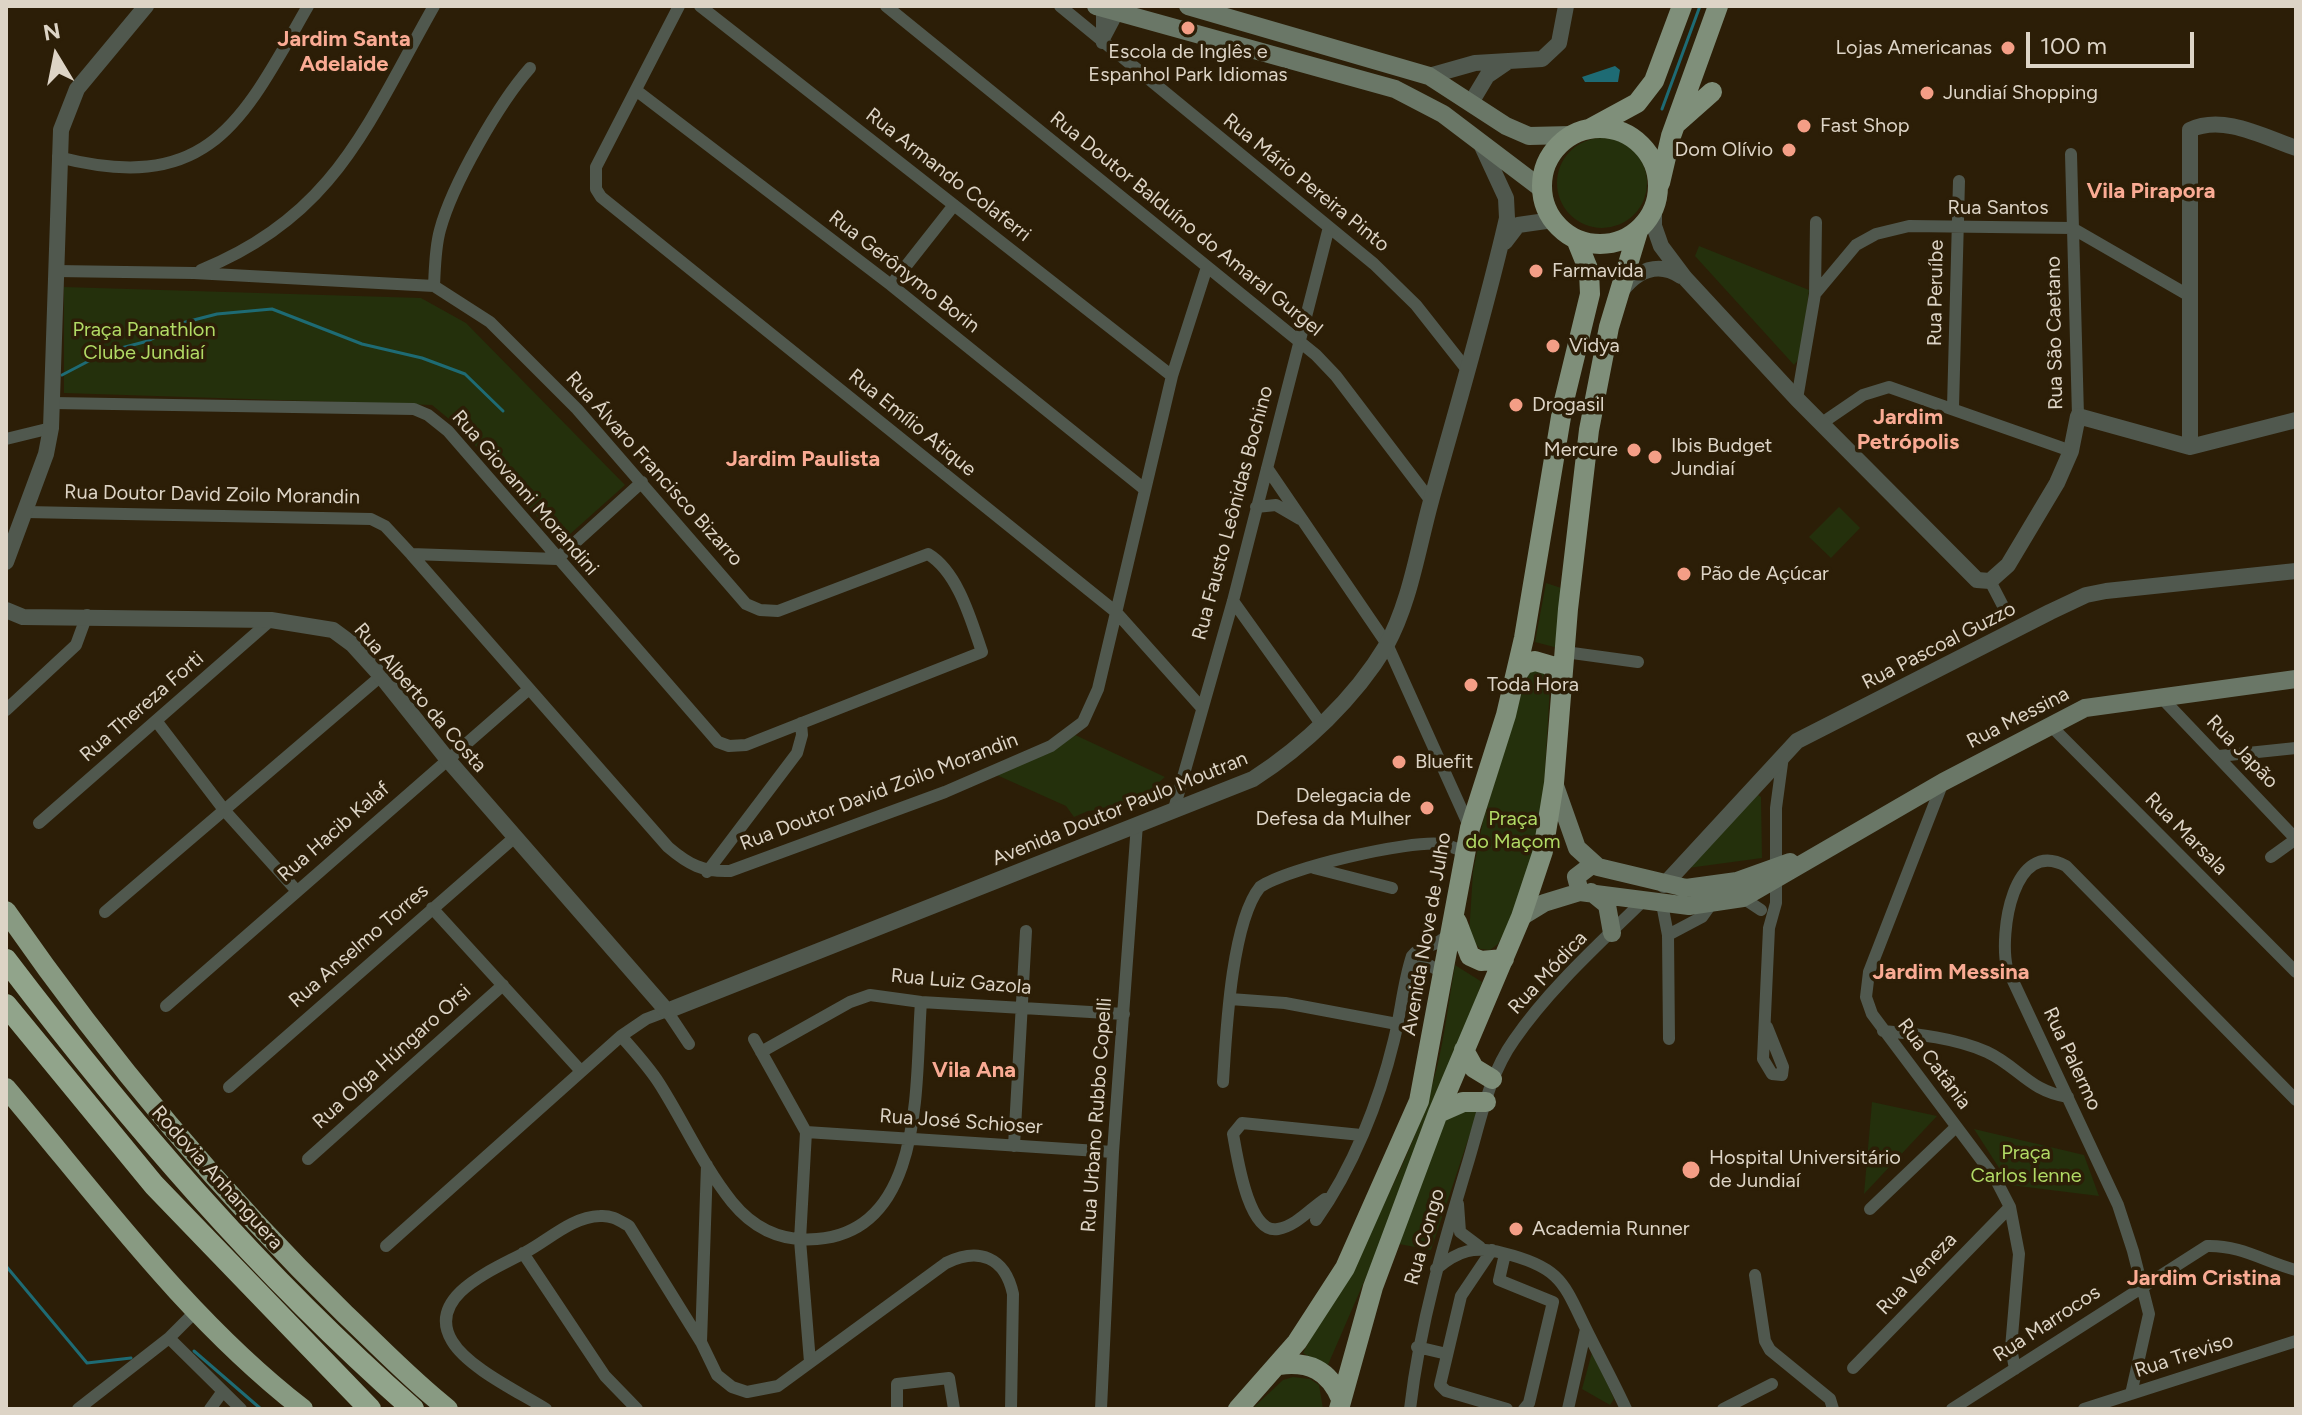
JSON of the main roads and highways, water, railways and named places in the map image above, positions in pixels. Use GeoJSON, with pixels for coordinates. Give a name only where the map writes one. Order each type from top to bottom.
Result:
{"type":"FeatureCollection","features":[{"type":"Feature","properties":{"kind":"highway"},"geometry":{"type":"LineString","coordinates":[[6,911],[103,1042],[212,1175],[306,1275],[448,1409]]}},
{"type":"Feature","properties":{"kind":"highway","name":"Rodovia Anhanguera"},"geometry":{"type":"LineString","coordinates":[[6,960],[150,1143],[311,1316],[413,1409]]}},
{"type":"Feature","properties":{"kind":"highway"},"geometry":{"type":"LineString","coordinates":[[6,1005],[154,1185],[370,1409]]}},
{"type":"Feature","properties":{"kind":"highway"},"geometry":{"type":"LineString","coordinates":[[6,1088],[195,1312],[232,1350],[303,1409]]}},
{"type":"Feature","properties":{"kind":"highway"},"geometry":{"type":"LineString","coordinates":[[380,1348],[463,1409]]}},
{"type":"Feature","properties":{"kind":"main road"},"geometry":{"type":"LineString","coordinates":[[1188,6],[1429,76],[1472,101],[1506,126],[1529,136],[1612,130],[1634,139],[1654,163],[1656,201]]}},
{"type":"Feature","properties":{"kind":"main road"},"geometry":{"type":"LineString","coordinates":[[1638,231],[1624,239],[1603,244],[1576,239],[1553,220],[1542,189],[1549,158],[1580,132],[1637,103],[1654,81],[1682,6]]}},
{"type":"Feature","properties":{"kind":"main road"},"geometry":{"type":"LineString","coordinates":[[1340,1404],[1373,1287],[1438,1113],[1521,917],[1543,851],[1554,783],[1589,430],[1603,354],[1638,231],[1656,201],[1674,125],[1718,6]]}},
{"type":"Feature","properties":{"kind":"main road"},"geometry":{"type":"LineString","coordinates":[[1108,8],[1395,89],[1443,114],[1542,189]]}},
{"type":"Feature","properties":{"kind":"main road"},"geometry":{"type":"LineString","coordinates":[[1674,125],[1712,92]]}},
{"type":"Feature","properties":{"kind":"main road","name":"Avenida Nove de Julho"},"geometry":{"type":"LineString","coordinates":[[1238,1409],[1279,1365],[1345,1268],[1419,1101],[1444,984],[1470,828],[1516,676],[1563,405],[1590,294],[1589,271],[1576,239]]}},
{"type":"Feature","properties":{"kind":"main road"},"geometry":{"type":"LineString","coordinates":[[1516,676],[1529,663],[1552,666],[1561,696]]}},
{"type":"Feature","properties":{"kind":"main road","name":"Rua Messina"},"geometry":{"type":"LineString","coordinates":[[1521,917],[1544,903],[1586,892],[1712,903],[1743,898],[1777,873],[2049,724],[2099,704],[2296,679]]}},
{"type":"Feature","properties":{"kind":"main road"},"geometry":{"type":"LineString","coordinates":[[1554,783],[1577,848],[1593,864],[1576,877],[1586,892],[1607,905],[1612,933]]}},
{"type":"Feature","properties":{"kind":"main road","name":"Rua Messina"},"geometry":{"type":"LineString","coordinates":[[1593,864],[1656,897],[1777,873]]}},
{"type":"Feature","properties":{"kind":"main road"},"geometry":{"type":"LineString","coordinates":[[1456,918],[1470,956],[1481,961],[1504,959]]}},
{"type":"Feature","properties":{"kind":"main road"},"geometry":{"type":"LineString","coordinates":[[1464,1050],[1474,1068],[1492,1079]]}},
{"type":"Feature","properties":{"kind":"main road"},"geometry":{"type":"LineString","coordinates":[[1438,1113],[1463,1102],[1486,1102]]}},
{"type":"Feature","properties":{"kind":"main road"},"geometry":{"type":"LineString","coordinates":[[1279,1365],[1312,1366],[1326,1375],[1340,1404]]}},
{"type":"Feature","properties":{"kind":"water"},"geometry":{"type":"Polygon","coordinates":[[[1615,66],[1620,70],[1618,82],[1585,82],[1582,77],[1615,66]]]}},
{"type":"Feature","properties":{"kind":"waterway"},"geometry":{"type":"LineString","coordinates":[[1662,109],[1700,6]]}},
{"type":"Feature","properties":{"kind":"waterway"},"geometry":{"type":"LineString","coordinates":[[62,375],[106,352],[148,341],[182,323],[217,314],[272,309],[362,344],[422,358],[465,374],[503,411]]}},
{"type":"Feature","properties":{"kind":"waterway"},"geometry":{"type":"LineString","coordinates":[[6,1266],[87,1363],[131,1358]]}},
{"type":"Feature","properties":{"kind":"waterway"},"geometry":{"type":"LineString","coordinates":[[194,1351],[261,1409]]}},
{"type":"Feature","properties":{"kind":"place","name":"Escola de Inglês e Espanhol Park Idiomas"},"geometry":{"type":"Point","coordinates":[1188,28]}},
{"type":"Feature","properties":{"kind":"place","name":"Lojas Americanas"},"geometry":{"type":"Point","coordinates":[2008,48]}},
{"type":"Feature","properties":{"kind":"place","name":"Jundiaí Shopping"},"geometry":{"type":"Point","coordinates":[1927,93]}},
{"type":"Feature","properties":{"kind":"place","name":"Fast Shop"},"geometry":{"type":"Point","coordinates":[1804,126]}},
{"type":"Feature","properties":{"kind":"place","name":"Dom Olívio"},"geometry":{"type":"Point","coordinates":[1789,150]}},
{"type":"Feature","properties":{"kind":"place","name":"Farmavida"},"geometry":{"type":"Point","coordinates":[1536,271]}},
{"type":"Feature","properties":{"kind":"place","name":"Vidya"},"geometry":{"type":"Point","coordinates":[1553,346]}},
{"type":"Feature","properties":{"kind":"place","name":"Drogasil"},"geometry":{"type":"Point","coordinates":[1516,405]}},
{"type":"Feature","properties":{"kind":"place","name":"Mercure"},"geometry":{"type":"Point","coordinates":[1634,450]}},
{"type":"Feature","properties":{"kind":"place","name":"Ibis Budget Jundiaí"},"geometry":{"type":"Point","coordinates":[1655,457]}},
{"type":"Feature","properties":{"kind":"place","name":"Pão de Açúcar"},"geometry":{"type":"Point","coordinates":[1684,574]}},
{"type":"Feature","properties":{"kind":"place","name":"Toda Hora"},"geometry":{"type":"Point","coordinates":[1471,685]}},
{"type":"Feature","properties":{"kind":"place","name":"Bluefit"},"geometry":{"type":"Point","coordinates":[1399,762]}},
{"type":"Feature","properties":{"kind":"place","name":"Delegacia de Defesa da Mulher"},"geometry":{"type":"Point","coordinates":[1427,808]}},
{"type":"Feature","properties":{"kind":"place","name":"Hospital Universitário de Jundiaí"},"geometry":{"type":"Point","coordinates":[1691,1170]}},
{"type":"Feature","properties":{"kind":"place","name":"Academia Runner"},"geometry":{"type":"Point","coordinates":[1516,1229]}},
{"type":"Feature","properties":{"kind":"district","name":"Jardim Santa Adelaide"},"geometry":{"type":"Point","coordinates":[344,52]}},
{"type":"Feature","properties":{"kind":"district","name":"Vila Pirapora"},"geometry":{"type":"Point","coordinates":[2151,192]}},
{"type":"Feature","properties":{"kind":"district","name":"Jardim Petrópolis"},"geometry":{"type":"Point","coordinates":[1908,430]}},
{"type":"Feature","properties":{"kind":"district","name":"Jardim Paulista"},"geometry":{"type":"Point","coordinates":[803,460]}},
{"type":"Feature","properties":{"kind":"district","name":"Jardim Messina"},"geometry":{"type":"Point","coordinates":[1951,973]}},
{"type":"Feature","properties":{"kind":"district","name":"Vila Ana"},"geometry":{"type":"Point","coordinates":[974,1071]}},
{"type":"Feature","properties":{"kind":"district","name":"Jardim Cristina"},"geometry":{"type":"Point","coordinates":[2204,1279]}},
{"type":"Feature","properties":{"kind":"park label","name":"Praça Panathlon Clube Jundiaí"},"geometry":{"type":"Point","coordinates":[144,342]}},
{"type":"Feature","properties":{"kind":"park label","name":"Praça do Maçom"},"geometry":{"type":"Point","coordinates":[1513,830]}},
{"type":"Feature","properties":{"kind":"park label","name":"Praça Carlos Ienne"},"geometry":{"type":"Point","coordinates":[2026,1164]}}]}
